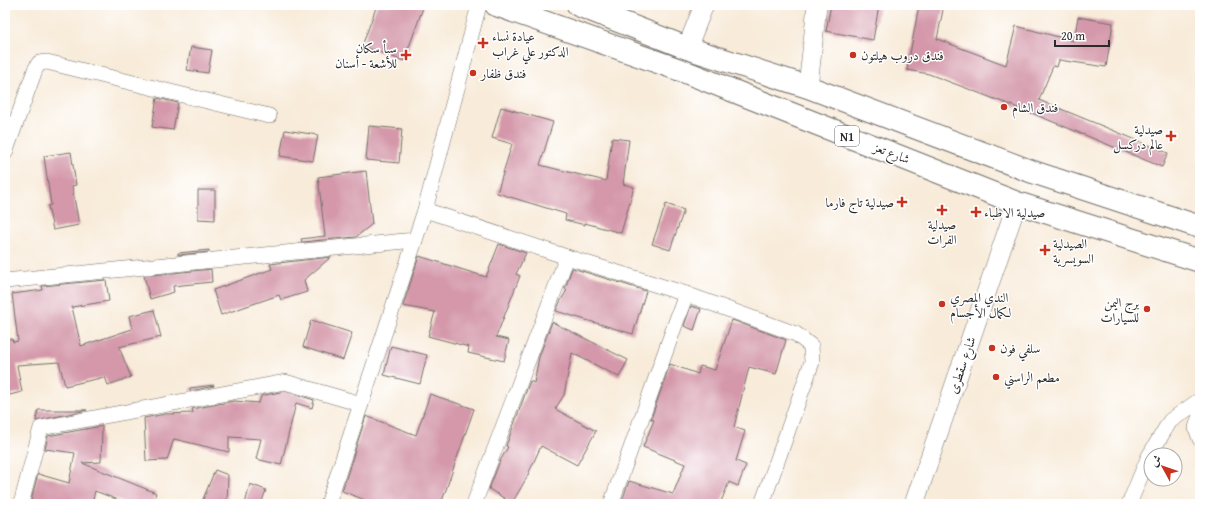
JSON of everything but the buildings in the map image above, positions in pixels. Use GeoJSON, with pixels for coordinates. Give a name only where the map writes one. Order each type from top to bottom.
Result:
{"type":"FeatureCollection","features":[{"type":"Feature","properties":{"kind":"highway","name":"شارع تعز"},"geometry":{"type":"LineString","coordinates":[[496,5],[683,71],[1017,203],[1200,261]]}},
{"type":"Feature","properties":{"kind":"highway","name":"N1"},"geometry":{"type":"LineString","coordinates":[[578,5],[687,48],[808,87],[1030,172],[1200,227]]}},
{"type":"Feature","properties":{"kind":"highway"},"geometry":{"type":"LineString","coordinates":[[1017,203],[1030,172]]}},
{"type":"Feature","properties":{"kind":"street"},"geometry":{"type":"LineString","coordinates":[[328,504],[425,210],[479,5]]}},
{"type":"Feature","properties":{"kind":"street"},"geometry":{"type":"LineString","coordinates":[[687,48],[704,5]]}},
{"type":"Feature","properties":{"kind":"street"},"geometry":{"type":"LineString","coordinates":[[808,87],[817,5]]}},
{"type":"Feature","properties":{"kind":"street"},"geometry":{"type":"LineString","coordinates":[[5,154],[35,70],[39,63],[47,62],[269,116]]}},
{"type":"Feature","properties":{"kind":"street","name":"شارع سقطرى"},"geometry":{"type":"LineString","coordinates":[[914,504],[1017,203]]}},
{"type":"Feature","properties":{"kind":"street"},"geometry":{"type":"LineString","coordinates":[[425,210],[567,257],[686,294],[796,334],[811,346],[812,362],[762,504]]}},
{"type":"Feature","properties":{"kind":"street"},"geometry":{"type":"LineString","coordinates":[[5,281],[415,240]]}},
{"type":"Feature","properties":{"kind":"street"},"geometry":{"type":"LineString","coordinates":[[474,504],[567,257]]}},
{"type":"Feature","properties":{"kind":"street"},"geometry":{"type":"LineString","coordinates":[[611,504],[686,294]]}},
{"type":"Feature","properties":{"kind":"street"},"geometry":{"type":"LineString","coordinates":[[21,504],[41,428],[285,382],[361,404]]}},
{"type":"Feature","properties":{"kind":"street"},"geometry":{"type":"LineString","coordinates":[[1129,504],[1149,456],[1170,421],[1200,400]]}},
{"type":"Feature","properties":{"kind":"street"},"geometry":{"type":"LineString","coordinates":[[1200,415],[1196,428],[1200,439]]}},
{"type":"Feature","properties":{"kind":"place","name":"عيادة نساء الدكتور علي غراب"},"geometry":{"type":"Point","coordinates":[483,43]}},
{"type":"Feature","properties":{"kind":"place","name":"سبأ سكان للأشعة - أسنان"},"geometry":{"type":"Point","coordinates":[406,55]}},
{"type":"Feature","properties":{"kind":"place","name":"فندق دروب هيلتون"},"geometry":{"type":"Point","coordinates":[853,55]}},
{"type":"Feature","properties":{"kind":"place","name":"فندق ظفار"},"geometry":{"type":"Point","coordinates":[473,73]}},
{"type":"Feature","properties":{"kind":"place","name":"فندق الشام"},"geometry":{"type":"Point","coordinates":[1004,107]}},
{"type":"Feature","properties":{"kind":"place","name":"صيدلية عالم دركسل"},"geometry":{"type":"Point","coordinates":[1171,136]}},
{"type":"Feature","properties":{"kind":"place","name":"صيدلية تاج فارما"},"geometry":{"type":"Point","coordinates":[902,202]}},
{"type":"Feature","properties":{"kind":"place","name":"صيدلية الفرات"},"geometry":{"type":"Point","coordinates":[942,210]}},
{"type":"Feature","properties":{"kind":"place","name":"صيدلية الاطباء"},"geometry":{"type":"Point","coordinates":[976,212]}},
{"type":"Feature","properties":{"kind":"place","name":"الصيدلية السويسرية"},"geometry":{"type":"Point","coordinates":[1045,250]}},
{"type":"Feature","properties":{"kind":"place","name":"الندي المصري لكمال الأجسام"},"geometry":{"type":"Point","coordinates":[942,304]}},
{"type":"Feature","properties":{"kind":"place","name":"برج اليمن للسيارات"},"geometry":{"type":"Point","coordinates":[1147,309]}},
{"type":"Feature","properties":{"kind":"place","name":"سلفي فون"},"geometry":{"type":"Point","coordinates":[992,348]}},
{"type":"Feature","properties":{"kind":"place","name":"مطعم الراسني"},"geometry":{"type":"Point","coordinates":[996,377]}}]}
